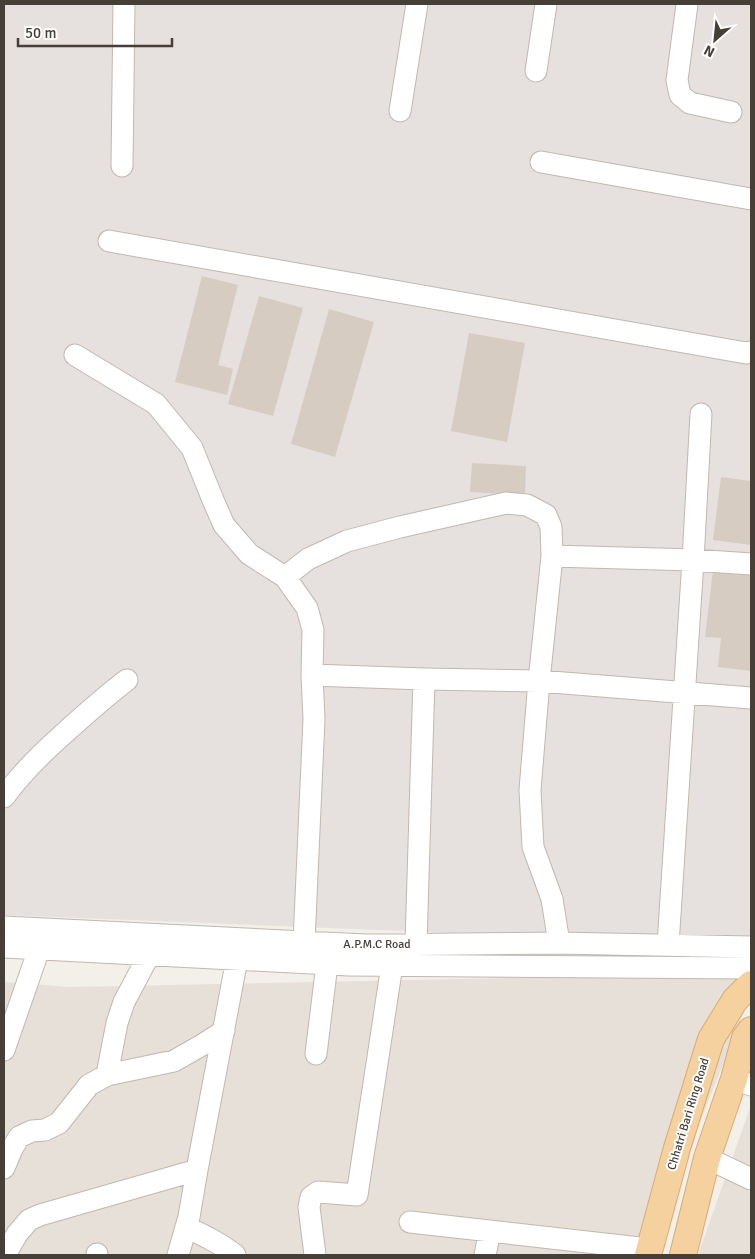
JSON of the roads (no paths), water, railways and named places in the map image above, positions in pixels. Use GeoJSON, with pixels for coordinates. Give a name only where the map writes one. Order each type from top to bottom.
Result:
{"type":"FeatureCollection","features":[{"type":"Feature","properties":{"kind":"main road","name":"Chhatri Bari Ring Road"},"geometry":{"type":"LineString","coordinates":[[649,1252],[676,1148],[710,1039],[735,1000],[751,984]]}},
{"type":"Feature","properties":{"kind":"main road"},"geometry":{"type":"LineString","coordinates":[[683,1255],[707,1158],[742,1082],[745,1038],[751,1030]]}},
{"type":"Feature","properties":{"kind":"street"},"geometry":{"type":"LineString","coordinates":[[122,166],[124,4]]}},
{"type":"Feature","properties":{"kind":"street"},"geometry":{"type":"LineString","coordinates":[[400,111],[417,4]]}},
{"type":"Feature","properties":{"kind":"street"},"geometry":{"type":"LineString","coordinates":[[536,71],[546,4]]}},
{"type":"Feature","properties":{"kind":"street"},"geometry":{"type":"LineString","coordinates":[[687,4],[677,80],[680,95],[690,103],[731,112]]}},
{"type":"Feature","properties":{"kind":"street"},"geometry":{"type":"LineString","coordinates":[[541,162],[751,199]]}},
{"type":"Feature","properties":{"kind":"street"},"geometry":{"type":"LineString","coordinates":[[109,241],[746,353],[751,352]]}},
{"type":"Feature","properties":{"kind":"street"},"geometry":{"type":"LineString","coordinates":[[76,355],[156,404],[192,448],[224,525],[250,554],[284,577],[307,608],[313,630],[312,675],[314,719],[304,942]]}},
{"type":"Feature","properties":{"kind":"street"},"geometry":{"type":"LineString","coordinates":[[668,945],[693,560],[700,414]]}},
{"type":"Feature","properties":{"kind":"street"},"geometry":{"type":"LineString","coordinates":[[284,577],[308,559],[347,541],[400,527],[506,503],[527,505],[546,515],[551,527],[552,556],[530,790],[533,847],[552,899],[559,943]]}},
{"type":"Feature","properties":{"kind":"street"},"geometry":{"type":"LineString","coordinates":[[552,556],[693,560],[751,564]]}},
{"type":"Feature","properties":{"kind":"street"},"geometry":{"type":"LineString","coordinates":[[312,675],[539,681],[751,698]]}},
{"type":"Feature","properties":{"kind":"street"},"geometry":{"type":"LineString","coordinates":[[416,944],[424,679]]}},
{"type":"Feature","properties":{"kind":"street"},"geometry":{"type":"LineString","coordinates":[[4,797],[16,780],[42,754],[94,705],[126,680]]}},
{"type":"Feature","properties":{"kind":"street","name":"A.P.M.C Road"},"geometry":{"type":"LineString","coordinates":[[4,926],[365,945],[559,943],[751,947]]}},
{"type":"Feature","properties":{"kind":"street","name":"A.P.M.C Road"},"geometry":{"type":"LineString","coordinates":[[4,947],[328,964],[751,968]]}},
{"type":"Feature","properties":{"kind":"street"},"geometry":{"type":"LineString","coordinates":[[4,1050],[39,949]]}},
{"type":"Feature","properties":{"kind":"street"},"geometry":{"type":"LineString","coordinates":[[107,1075],[116,1023],[124,1002],[149,955]]}},
{"type":"Feature","properties":{"kind":"street"},"geometry":{"type":"LineString","coordinates":[[178,1255],[189,1217],[237,959]]}},
{"type":"Feature","properties":{"kind":"street"},"geometry":{"type":"LineString","coordinates":[[316,1054],[328,964]]}},
{"type":"Feature","properties":{"kind":"street"},"geometry":{"type":"LineString","coordinates":[[315,1255],[309,1207],[311,1197],[318,1192],[357,1195],[392,965]]}},
{"type":"Feature","properties":{"kind":"street"},"geometry":{"type":"LineString","coordinates":[[4,1168],[19,1137],[32,1131],[45,1130],[60,1124],[89,1085],[107,1075],[174,1061],[202,1046],[224,1031]]}},
{"type":"Feature","properties":{"kind":"street"},"geometry":{"type":"LineString","coordinates":[[707,1158],[751,1179]]}},
{"type":"Feature","properties":{"kind":"street"},"geometry":{"type":"LineString","coordinates":[[5,1255],[17,1234],[28,1220],[197,1170]]}},
{"type":"Feature","properties":{"kind":"street"},"geometry":{"type":"LineString","coordinates":[[410,1222],[649,1252]]}},
{"type":"Feature","properties":{"kind":"street"},"geometry":{"type":"LineString","coordinates":[[186,1227],[227,1248],[234,1255]]}},
{"type":"Feature","properties":{"kind":"street"},"geometry":{"type":"LineString","coordinates":[[485,1255],[490,1231]]}}]}
